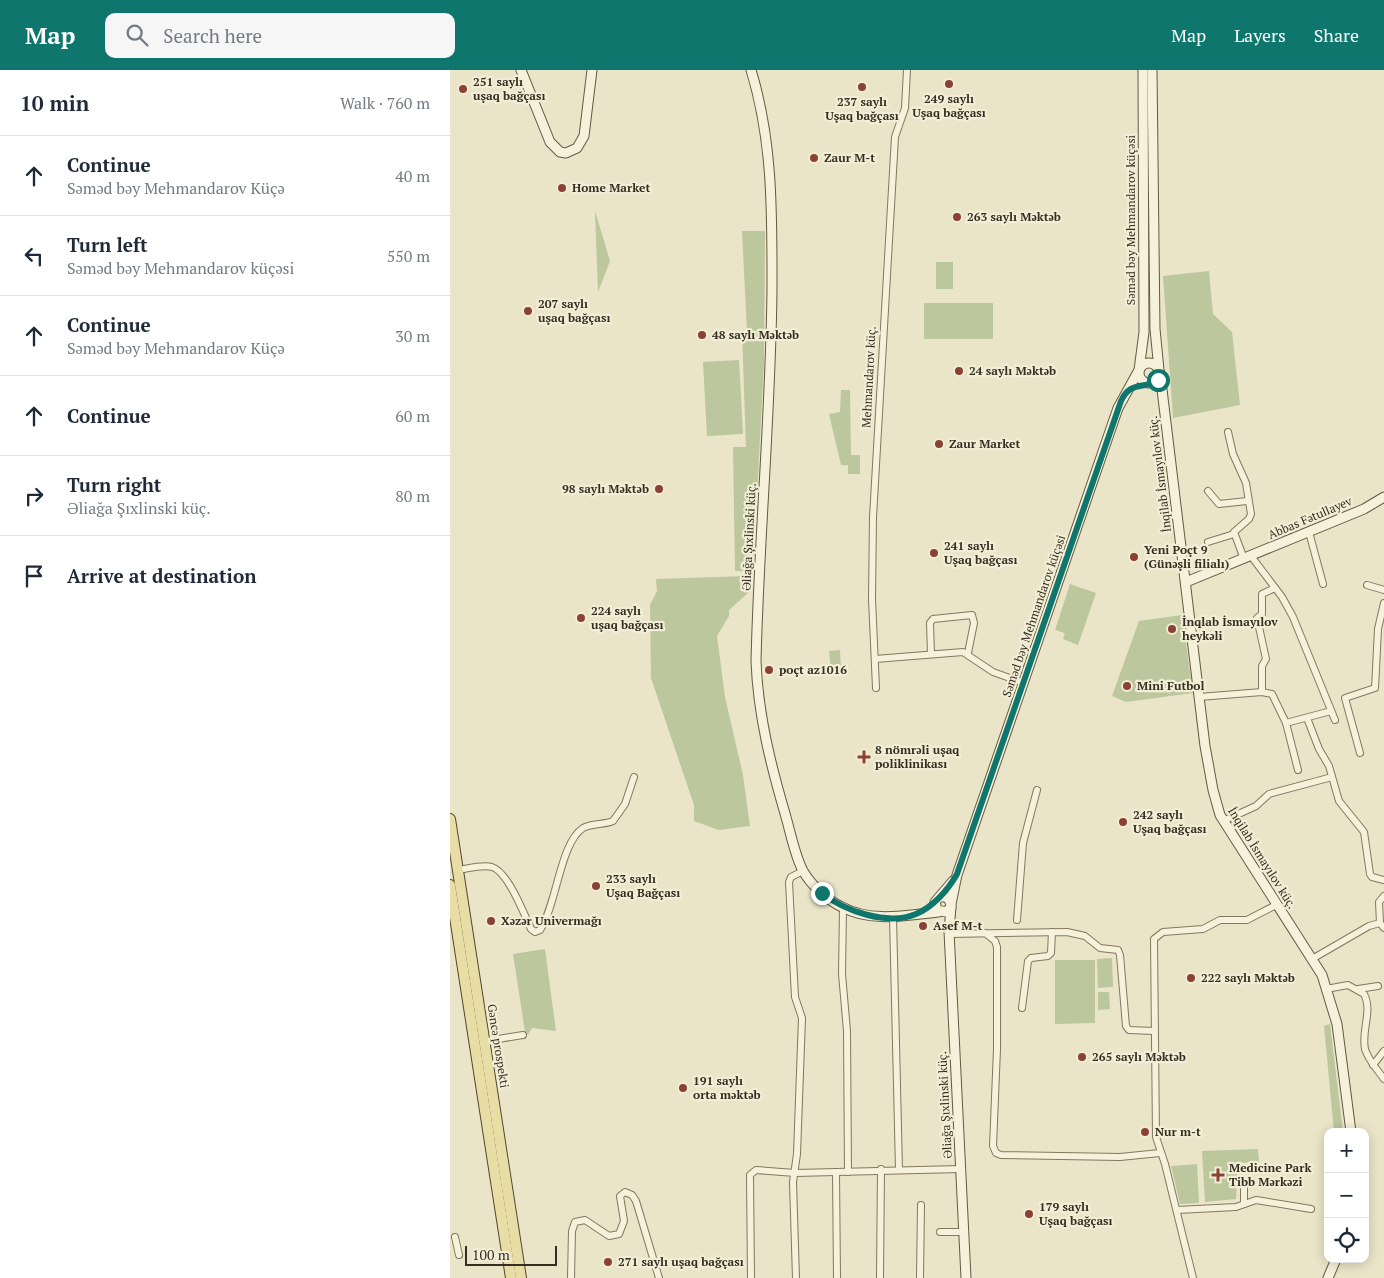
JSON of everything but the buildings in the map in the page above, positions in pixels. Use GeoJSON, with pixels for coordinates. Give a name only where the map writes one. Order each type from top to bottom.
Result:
{"type":"FeatureCollection","features":[{"type":"Feature","properties":{"kind":"main road"},"geometry":{"type":"LineString","coordinates":[[522,70],[550,142],[560,152],[566,153],[577,148],[584,136],[592,70]]}},
{"type":"Feature","properties":{"kind":"main road","name":"Əliağa Şıxlinski küç."},"geometry":{"type":"LineString","coordinates":[[751,70],[759,96],[769,152],[772,227],[772,355],[756,647],[757,692],[770,758],[803,871],[822,893],[843,908],[867,915],[893,917],[940,912]]}},
{"type":"Feature","properties":{"kind":"main road","name":"Səməd bəy Mehmandarov küçəsi"},"geometry":{"type":"LineString","coordinates":[[957,874],[1125,394],[1139,370],[1144,332],[1143,70]]}},
{"type":"Feature","properties":{"kind":"main road","name":"Səməd bəy Mehmandarov küçəsi"},"geometry":{"type":"LineString","coordinates":[[1152,70],[1154,320],[1165,407]]}},
{"type":"Feature","properties":{"kind":"main road"},"geometry":{"type":"LineString","coordinates":[[1125,394],[1137,385],[1148,383],[1158,380],[1160,371],[1155,364],[1149,362],[1139,370],[1140,377],[1148,383],[1156,390],[1165,407]]}},
{"type":"Feature","properties":{"kind":"main road","name":"İnqilab İsmayılov küç."},"geometry":{"type":"LineString","coordinates":[[1165,407],[1199,697],[1211,784],[1217,808],[1223,821],[1322,975],[1337,1024],[1350,1128]]}},
{"type":"Feature","properties":{"kind":"main road","name":"Abbas Fətullayev"},"geometry":{"type":"LineString","coordinates":[[1186,582],[1364,509],[1384,496]]}},
{"type":"Feature","properties":{"kind":"main road","name":"Gəncə prospekti"},"geometry":{"type":"LineString","coordinates":[[450,819],[510,1238],[511,1278]]}},
{"type":"Feature","properties":{"kind":"main road"},"geometry":{"type":"LineString","coordinates":[[949,932],[940,912],[934,905],[957,874]]}},
{"type":"Feature","properties":{"kind":"main road"},"geometry":{"type":"LineString","coordinates":[[949,932],[951,905],[957,874]]}},
{"type":"Feature","properties":{"kind":"main road","name":"Gəncə prospekti"},"geometry":{"type":"LineString","coordinates":[[450,885],[510,1238],[521,1278]]}},
{"type":"Feature","properties":{"kind":"main road"},"geometry":{"type":"LineString","coordinates":[[917,914],[938,898],[949,899],[951,905],[948,911],[940,912]]}},
{"type":"Feature","properties":{"kind":"main road","name":"Əliağa Şıxlinski küç."},"geometry":{"type":"LineString","coordinates":[[949,932],[966,1278]]}},
{"type":"Feature","properties":{"kind":"main road"},"geometry":{"type":"LineString","coordinates":[[1328,1278],[1334,1263]]}},
{"type":"Feature","properties":{"kind":"street","name":"Mehmandarov küç."},"geometry":{"type":"LineString","coordinates":[[876,688],[872,599],[873,517],[878,407],[895,137],[905,108],[907,70]]}},
{"type":"Feature","properties":{"kind":"street"},"geometry":{"type":"LineString","coordinates":[[1208,542],[1234,534],[1236,529],[1250,519],[1246,483],[1233,454],[1228,432]]}},
{"type":"Feature","properties":{"kind":"street"},"geometry":{"type":"LineString","coordinates":[[1208,491],[1219,504],[1247,501]]}},
{"type":"Feature","properties":{"kind":"street"},"geometry":{"type":"LineString","coordinates":[[1308,532],[1323,584]]}},
{"type":"Feature","properties":{"kind":"street"},"geometry":{"type":"LineString","coordinates":[[1234,534],[1248,558],[1275,588],[1292,617],[1335,720]]}},
{"type":"Feature","properties":{"kind":"street"},"geometry":{"type":"LineString","coordinates":[[1367,585],[1384,590]]}},
{"type":"Feature","properties":{"kind":"street"},"geometry":{"type":"LineString","coordinates":[[1262,692],[1262,666],[1266,659],[1257,618],[1262,614],[1262,594],[1275,588]]}},
{"type":"Feature","properties":{"kind":"street"},"geometry":{"type":"LineString","coordinates":[[1360,753],[1344,698],[1375,688],[1378,629],[1384,603]]}},
{"type":"Feature","properties":{"kind":"street"},"geometry":{"type":"LineString","coordinates":[[931,654],[930,623],[933,619],[972,614],[974,623],[968,653]]}},
{"type":"Feature","properties":{"kind":"street"},"geometry":{"type":"LineString","coordinates":[[875,659],[968,653],[993,672],[1024,682]]}},
{"type":"Feature","properties":{"kind":"street"},"geometry":{"type":"LineString","coordinates":[[1199,697],[1262,692],[1268,692],[1275,697],[1286,723],[1298,770]]}},
{"type":"Feature","properties":{"kind":"street"},"geometry":{"type":"LineString","coordinates":[[1286,723],[1331,711]]}},
{"type":"Feature","properties":{"kind":"street"},"geometry":{"type":"LineString","coordinates":[[1306,718],[1319,749],[1329,766],[1344,809],[1364,832],[1370,874],[1372,877],[1384,880]]}},
{"type":"Feature","properties":{"kind":"street"},"geometry":{"type":"LineString","coordinates":[[457,870],[490,866],[497,869],[514,894],[531,929],[535,932],[540,930],[554,900],[562,867],[572,840],[587,826],[608,823],[617,817],[634,778]]}},
{"type":"Feature","properties":{"kind":"street"},"geometry":{"type":"LineString","coordinates":[[1223,821],[1256,806],[1269,794],[1332,778]]}},
{"type":"Feature","properties":{"kind":"street"},"geometry":{"type":"LineString","coordinates":[[1017,920],[1024,842],[1037,790]]}},
{"type":"Feature","properties":{"kind":"street"},"geometry":{"type":"LineString","coordinates":[[796,1278],[793,1182],[795,1173],[802,1018],[795,997],[789,882],[791,877],[803,871]]}},
{"type":"Feature","properties":{"kind":"street"},"geometry":{"type":"LineString","coordinates":[[1312,959],[1369,926],[1382,925],[1380,902],[1384,896]]}},
{"type":"Feature","properties":{"kind":"street"},"geometry":{"type":"LineString","coordinates":[[1193,1278],[1155,1128],[1153,945],[1158,934],[1203,928],[1220,920],[1247,920],[1276,904]]}},
{"type":"Feature","properties":{"kind":"street"},"geometry":{"type":"LineString","coordinates":[[843,908],[842,974],[846,1031],[848,1172]]}},
{"type":"Feature","properties":{"kind":"street"},"geometry":{"type":"LineString","coordinates":[[893,917],[899,1170]]}},
{"type":"Feature","properties":{"kind":"street"},"geometry":{"type":"LineString","coordinates":[[949,932],[1052,932],[1085,936],[1100,948],[1118,950],[1126,1026],[1129,1030],[1154,1032]]}},
{"type":"Feature","properties":{"kind":"street"},"geometry":{"type":"LineString","coordinates":[[1022,1008],[1028,962],[1031,958],[1048,956],[1051,953],[1052,932]]}},
{"type":"Feature","properties":{"kind":"street"},"geometry":{"type":"LineString","coordinates":[[985,933],[995,941],[998,947],[997,1049],[993,1146],[996,1153],[1001,1156],[1082,1157],[1160,1153]]}},
{"type":"Feature","properties":{"kind":"street"},"geometry":{"type":"LineString","coordinates":[[1326,988],[1348,985],[1358,989],[1366,999],[1365,1046],[1373,1065],[1384,1079]]}},
{"type":"Feature","properties":{"kind":"street"},"geometry":{"type":"LineString","coordinates":[[1358,989],[1378,986]]}},
{"type":"Feature","properties":{"kind":"street"},"geometry":{"type":"LineString","coordinates":[[498,1039],[523,1035]]}},
{"type":"Feature","properties":{"kind":"street"},"geometry":{"type":"LineString","coordinates":[[1373,1065],[1384,1050]]}},
{"type":"Feature","properties":{"kind":"street"},"geometry":{"type":"LineString","coordinates":[[751,1278],[750,1175],[756,1170],[795,1173],[961,1168]]}},
{"type":"Feature","properties":{"kind":"street"},"geometry":{"type":"LineString","coordinates":[[880,1278],[881,1169]]}},
{"type":"Feature","properties":{"kind":"street"},"geometry":{"type":"LineString","coordinates":[[836,1172],[837,1278]]}},
{"type":"Feature","properties":{"kind":"street"},"geometry":{"type":"LineString","coordinates":[[1244,1181],[1244,1204]]}},
{"type":"Feature","properties":{"kind":"street"},"geometry":{"type":"LineString","coordinates":[[571,1278],[572,1230],[575,1222],[585,1220],[609,1236],[619,1234],[624,1221],[620,1196],[625,1192],[632,1195],[636,1201],[659,1278]]}},
{"type":"Feature","properties":{"kind":"street"},"geometry":{"type":"LineString","coordinates":[[1177,1210],[1236,1207],[1256,1200],[1311,1209]]}},
{"type":"Feature","properties":{"kind":"street"},"geometry":{"type":"LineString","coordinates":[[920,1278],[921,1205]]}},
{"type":"Feature","properties":{"kind":"street"},"geometry":{"type":"LineString","coordinates":[[940,1232],[964,1232]]}},
{"type":"Feature","properties":{"kind":"street"},"geometry":{"type":"LineString","coordinates":[[455,1237],[459,1255]]}},
{"type":"Feature","properties":{"kind":"green space"},"geometry":{"type":"Polygon","coordinates":[[[595,211],[610,261],[598,292],[595,211]]]}},
{"type":"Feature","properties":{"kind":"green space"},"geometry":{"type":"Polygon","coordinates":[[[742,231],[765,231],[764,363],[753,571],[735,571],[733,447],[746,447],[742,332],[747,331],[742,231]]]}},
{"type":"Feature","properties":{"kind":"green space"},"geometry":{"type":"Polygon","coordinates":[[[936,262],[953,262],[953,289],[936,289],[936,262]]]}},
{"type":"Feature","properties":{"kind":"green space"},"geometry":{"type":"Polygon","coordinates":[[[1209,271],[1213,314],[1232,332],[1240,405],[1173,418],[1163,276],[1209,271]]]}},
{"type":"Feature","properties":{"kind":"green space"},"geometry":{"type":"Polygon","coordinates":[[[924,303],[993,303],[993,339],[924,339],[924,303]]]}},
{"type":"Feature","properties":{"kind":"green space"},"geometry":{"type":"Polygon","coordinates":[[[739,360],[743,434],[707,436],[703,362],[739,360]]]}},
{"type":"Feature","properties":{"kind":"green space"},"geometry":{"type":"Polygon","coordinates":[[[841,390],[850,390],[851,455],[860,455],[860,474],[848,474],[848,465],[841,465],[829,414],[840,412],[841,390]]]}},
{"type":"Feature","properties":{"kind":"green space"},"geometry":{"type":"Polygon","coordinates":[[[746,576],[749,592],[729,610],[729,616],[717,636],[725,697],[743,775],[750,826],[719,830],[694,821],[694,805],[651,678],[650,605],[657,591],[656,579],[746,576]]]}},
{"type":"Feature","properties":{"kind":"green space"},"geometry":{"type":"Polygon","coordinates":[[[1070,584],[1096,593],[1078,645],[1063,639],[1065,633],[1055,630],[1070,584]]]}},
{"type":"Feature","properties":{"kind":"green space"},"geometry":{"type":"Polygon","coordinates":[[[1182,615],[1193,693],[1126,702],[1112,696],[1139,621],[1182,615]]]}},
{"type":"Feature","properties":{"kind":"green space"},"geometry":{"type":"Polygon","coordinates":[[[840,650],[841,670],[831,671],[829,651],[840,650]]]}},
{"type":"Feature","properties":{"kind":"green space"},"geometry":{"type":"Polygon","coordinates":[[[545,949],[556,1031],[532,1028],[528,1035],[525,1032],[513,954],[545,949]]]}},
{"type":"Feature","properties":{"kind":"green space"},"geometry":{"type":"Polygon","coordinates":[[[1112,958],[1113,987],[1098,988],[1097,959],[1112,958]]]}},
{"type":"Feature","properties":{"kind":"green space"},"geometry":{"type":"Polygon","coordinates":[[[1055,960],[1095,960],[1095,1023],[1055,1024],[1055,960]]]}},
{"type":"Feature","properties":{"kind":"green space"},"geometry":{"type":"Polygon","coordinates":[[[1098,992],[1109,992],[1110,1009],[1098,1010],[1098,992]]]}},
{"type":"Feature","properties":{"kind":"green space"},"geometry":{"type":"Polygon","coordinates":[[[1330,1024],[1343,1128],[1334,1128],[1324,1026],[1330,1024]]]}},
{"type":"Feature","properties":{"kind":"green space"},"geometry":{"type":"Polygon","coordinates":[[[1258,1149],[1259,1162],[1238,1163],[1236,1199],[1205,1202],[1202,1151],[1258,1149]]]}},
{"type":"Feature","properties":{"kind":"green space"},"geometry":{"type":"Polygon","coordinates":[[[1197,1164],[1199,1203],[1180,1204],[1171,1166],[1197,1164]]]}},
{"type":"Feature","properties":{"kind":"place","name":"249 saylı Uşaq bağçası"},"geometry":{"type":"Point","coordinates":[949,84]}},
{"type":"Feature","properties":{"kind":"place","name":"237 saylı Uşaq bağçası"},"geometry":{"type":"Point","coordinates":[862,87]}},
{"type":"Feature","properties":{"kind":"place","name":"251 saylı uşaq bağçası"},"geometry":{"type":"Point","coordinates":[463,89]}},
{"type":"Feature","properties":{"kind":"place","name":"Zaur M-t"},"geometry":{"type":"Point","coordinates":[814,158]}},
{"type":"Feature","properties":{"kind":"place","name":"Home Market"},"geometry":{"type":"Point","coordinates":[562,188]}},
{"type":"Feature","properties":{"kind":"place","name":"263 saylı Məktəb"},"geometry":{"type":"Point","coordinates":[957,217]}},
{"type":"Feature","properties":{"kind":"place","name":"207 saylı uşaq bağçası"},"geometry":{"type":"Point","coordinates":[528,311]}},
{"type":"Feature","properties":{"kind":"place","name":"48 saylı Məktəb"},"geometry":{"type":"Point","coordinates":[702,335]}},
{"type":"Feature","properties":{"kind":"place","name":"24 saylı Məktəb"},"geometry":{"type":"Point","coordinates":[959,371]}},
{"type":"Feature","properties":{"kind":"place","name":"Zaur Market"},"geometry":{"type":"Point","coordinates":[939,444]}},
{"type":"Feature","properties":{"kind":"place","name":"98 saylı Məktəb"},"geometry":{"type":"Point","coordinates":[659,489]}},
{"type":"Feature","properties":{"kind":"place","name":"241 saylı Uşaq bağçası"},"geometry":{"type":"Point","coordinates":[934,553]}},
{"type":"Feature","properties":{"kind":"place","name":"Yeni Poçt 9 (Günəşli filialı)"},"geometry":{"type":"Point","coordinates":[1134,557]}},
{"type":"Feature","properties":{"kind":"place","name":"224 saylı uşaq bağçası"},"geometry":{"type":"Point","coordinates":[581,618]}},
{"type":"Feature","properties":{"kind":"place","name":"İnqlab İsmayılov heykəli"},"geometry":{"type":"Point","coordinates":[1172,629]}},
{"type":"Feature","properties":{"kind":"place","name":"poçt az1016"},"geometry":{"type":"Point","coordinates":[769,670]}},
{"type":"Feature","properties":{"kind":"place","name":"Mini Futbol"},"geometry":{"type":"Point","coordinates":[1127,686]}},
{"type":"Feature","properties":{"kind":"place","name":"8 nömrəli uşaq poliklinikası"},"geometry":{"type":"Point","coordinates":[864,757]}},
{"type":"Feature","properties":{"kind":"place","name":"242 saylı Uşaq bağçası"},"geometry":{"type":"Point","coordinates":[1123,822]}},
{"type":"Feature","properties":{"kind":"place","name":"233 saylı Uşaq Bağçası"},"geometry":{"type":"Point","coordinates":[596,886]}},
{"type":"Feature","properties":{"kind":"place","name":"Xəzər Univermağı"},"geometry":{"type":"Point","coordinates":[491,921]}},
{"type":"Feature","properties":{"kind":"place","name":"Asef M-t"},"geometry":{"type":"Point","coordinates":[923,926]}},
{"type":"Feature","properties":{"kind":"place","name":"222 saylı Məktəb"},"geometry":{"type":"Point","coordinates":[1191,978]}},
{"type":"Feature","properties":{"kind":"place","name":"265 saylı Məktəb"},"geometry":{"type":"Point","coordinates":[1082,1057]}},
{"type":"Feature","properties":{"kind":"place","name":"191 saylı orta məktəb"},"geometry":{"type":"Point","coordinates":[683,1088]}},
{"type":"Feature","properties":{"kind":"place","name":"Nur m-t"},"geometry":{"type":"Point","coordinates":[1145,1132]}},
{"type":"Feature","properties":{"kind":"place","name":"Medicine Park Tibb Mərkəzi"},"geometry":{"type":"Point","coordinates":[1218,1175]}},
{"type":"Feature","properties":{"kind":"place","name":"179 saylı Uşaq bağçası"},"geometry":{"type":"Point","coordinates":[1029,1214]}},
{"type":"Feature","properties":{"kind":"place","name":"271 saylı uşaq bağçası"},"geometry":{"type":"Point","coordinates":[608,1262]}},
{"type":"Feature","properties":{"kind":"route"},"geometry":{"type":"LineString","coordinates":[[822,893],[843,908],[867,915],[893,917],[917,914],[941,897],[948,889],[957,874],[1068,559],[1121,401],[1125,394],[1133,387],[1158,380]]}}]}
